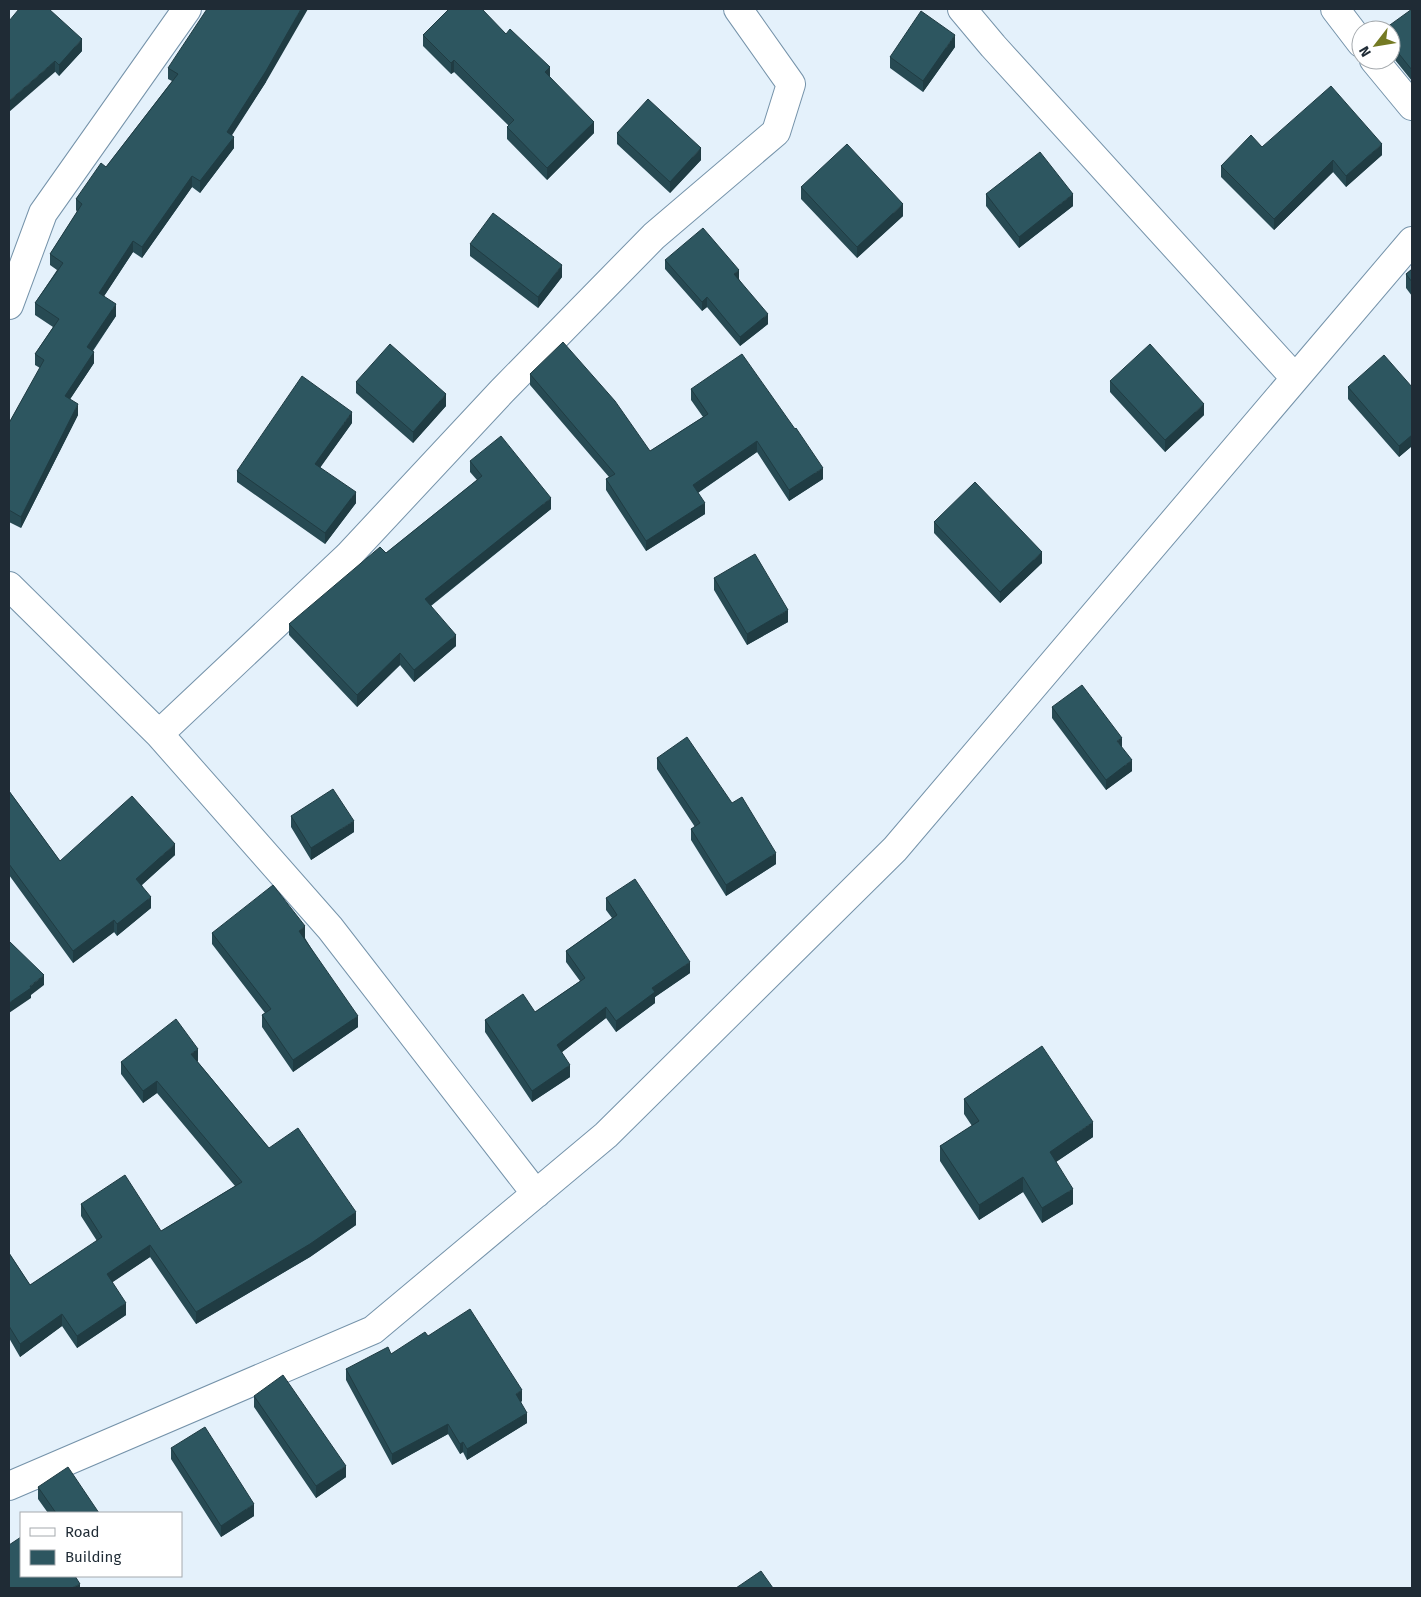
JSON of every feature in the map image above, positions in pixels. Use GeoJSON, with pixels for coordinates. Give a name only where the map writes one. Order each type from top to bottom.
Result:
{"type":"FeatureCollection","features":[{"type":"Feature","properties":{"kind":"street"},"geometry":{"type":"LineString","coordinates":[[9,305],[43,213],[187,9]]}},
{"type":"Feature","properties":{"kind":"street"},"geometry":{"type":"LineString","coordinates":[[159,734],[348,556],[502,391],[654,236],[776,132],[791,84],[738,9]]}},
{"type":"Feature","properties":{"kind":"street"},"geometry":{"type":"LineString","coordinates":[[962,9],[993,46],[1296,378]]}},
{"type":"Feature","properties":{"kind":"street"},"geometry":{"type":"LineString","coordinates":[[1335,9],[1351,30]]}},
{"type":"Feature","properties":{"kind":"street"},"geometry":{"type":"LineString","coordinates":[[1382,70],[1412,106]]}},
{"type":"Feature","properties":{"kind":"street"},"geometry":{"type":"LineString","coordinates":[[9,1486],[373,1330],[606,1135],[895,850],[1412,241]]}},
{"type":"Feature","properties":{"kind":"street"},"geometry":{"type":"LineString","coordinates":[[9,586],[159,734],[330,928],[536,1194]]}},
{"type":"Feature","properties":{"kind":"building"},"geometry":{"type":"Polygon","coordinates":[[[19,9],[49,9],[82,39],[59,65],[55,61],[9,101],[9,21],[19,9]]]}},
{"type":"Feature","properties":{"kind":"building"},"geometry":{"type":"Polygon","coordinates":[[[207,9],[301,9],[266,71],[227,132],[234,137],[200,181],[192,176],[142,247],[133,241],[99,293],[116,304],[87,347],[94,352],[65,396],[78,404],[21,517],[9,510],[9,423],[44,360],[35,354],[59,319],[35,303],[63,263],[50,254],[82,204],[76,199],[101,163],[106,167],[178,74],[168,68],[207,9]]]}},
{"type":"Feature","properties":{"kind":"building"},"geometry":{"type":"Polygon","coordinates":[[[449,9],[482,9],[506,34],[510,29],[550,67],[545,72],[594,122],[547,168],[507,127],[514,120],[454,60],[451,63],[423,35],[449,9]]]}},
{"type":"Feature","properties":{"kind":"building"},"geometry":{"type":"Polygon","coordinates":[[[1412,9],[1412,70],[1401,56],[1401,20],[1397,20],[1412,9]]]}},
{"type":"Feature","properties":{"kind":"building"},"geometry":{"type":"Polygon","coordinates":[[[921,11],[955,35],[923,81],[890,57],[921,11]]]}},
{"type":"Feature","properties":{"kind":"building"},"geometry":{"type":"Polygon","coordinates":[[[1331,86],[1382,144],[1346,176],[1333,160],[1274,219],[1221,166],[1251,135],[1262,147],[1331,86]]]}},
{"type":"Feature","properties":{"kind":"building"},"geometry":{"type":"Polygon","coordinates":[[[648,99],[701,148],[670,182],[617,133],[648,99]]]}},
{"type":"Feature","properties":{"kind":"building"},"geometry":{"type":"Polygon","coordinates":[[[847,144],[903,204],[857,247],[801,187],[847,144]]]}},
{"type":"Feature","properties":{"kind":"building"},"geometry":{"type":"Polygon","coordinates":[[[1040,152],[1073,194],[1019,237],[986,194],[1040,152]]]}},
{"type":"Feature","properties":{"kind":"building"},"geometry":{"type":"Polygon","coordinates":[[[493,213],[562,265],[538,297],[470,244],[493,213]]]}},
{"type":"Feature","properties":{"kind":"building"},"geometry":{"type":"Polygon","coordinates":[[[703,228],[739,270],[734,274],[768,314],[740,337],[707,297],[702,302],[665,260],[703,228]]]}},
{"type":"Feature","properties":{"kind":"building"},"geometry":{"type":"Polygon","coordinates":[[[1412,269],[1412,282],[1406,274],[1412,269]]]}},
{"type":"Feature","properties":{"kind":"building"},"geometry":{"type":"Polygon","coordinates":[[[563,342],[615,401],[650,451],[708,414],[691,389],[742,354],[823,468],[789,490],[757,441],[693,485],[705,503],[646,541],[606,479],[615,474],[530,374],[563,342]]]}},
{"type":"Feature","properties":{"kind":"building"},"geometry":{"type":"Polygon","coordinates":[[[390,344],[446,394],[413,432],[356,382],[390,344]]]}},
{"type":"Feature","properties":{"kind":"building"},"geometry":{"type":"Polygon","coordinates":[[[1150,344],[1204,404],[1165,440],[1110,381],[1150,344]]]}},
{"type":"Feature","properties":{"kind":"building"},"geometry":{"type":"Polygon","coordinates":[[[1384,355],[1412,387],[1412,435],[1399,446],[1348,387],[1384,355]]]}},
{"type":"Feature","properties":{"kind":"building"},"geometry":{"type":"Polygon","coordinates":[[[302,376],[352,412],[315,464],[356,492],[325,533],[237,471],[302,376]]]}},
{"type":"Feature","properties":{"kind":"building"},"geometry":{"type":"Polygon","coordinates":[[[501,436],[551,498],[425,599],[456,635],[414,670],[400,653],[357,695],[289,624],[380,547],[386,553],[482,476],[470,461],[501,436]]]}},
{"type":"Feature","properties":{"kind":"building"},"geometry":{"type":"Polygon","coordinates":[[[975,482],[1042,552],[1000,592],[934,522],[975,482]]]}},
{"type":"Feature","properties":{"kind":"building"},"geometry":{"type":"Polygon","coordinates":[[[755,554],[788,610],[747,634],[714,578],[755,554]]]}},
{"type":"Feature","properties":{"kind":"building"},"geometry":{"type":"Polygon","coordinates":[[[1082,685],[1122,738],[1117,741],[1132,760],[1106,780],[1052,707],[1082,685]]]}},
{"type":"Feature","properties":{"kind":"building"},"geometry":{"type":"Polygon","coordinates":[[[687,737],[732,803],[742,797],[776,853],[726,885],[691,829],[700,823],[657,758],[687,737]]]}},
{"type":"Feature","properties":{"kind":"building"},"geometry":{"type":"Polygon","coordinates":[[[333,789],[354,821],[311,848],[291,816],[333,789]]]}},
{"type":"Feature","properties":{"kind":"building"},"geometry":{"type":"Polygon","coordinates":[[[9,791],[60,861],[132,796],[175,844],[136,879],[151,897],[117,924],[114,920],[73,951],[9,864],[9,791]]]}},
{"type":"Feature","properties":{"kind":"building"},"geometry":{"type":"Polygon","coordinates":[[[635,879],[690,962],[652,988],[655,992],[616,1021],[606,1007],[557,1045],[570,1065],[532,1091],[485,1020],[523,994],[535,1012],[585,978],[566,951],[617,915],[606,898],[635,879]]]}},
{"type":"Feature","properties":{"kind":"building"},"geometry":{"type":"Polygon","coordinates":[[[273,885],[305,926],[299,931],[358,1016],[293,1060],[262,1015],[271,1009],[212,933],[273,885]]]}},
{"type":"Feature","properties":{"kind":"building"},"geometry":{"type":"Polygon","coordinates":[[[9,941],[44,975],[30,986],[31,988],[9,1003],[9,941]]]}},
{"type":"Feature","properties":{"kind":"building"},"geometry":{"type":"Polygon","coordinates":[[[176,1019],[198,1049],[191,1054],[269,1148],[298,1128],[356,1212],[310,1244],[196,1312],[150,1245],[107,1274],[126,1303],[77,1336],[62,1314],[20,1344],[9,1326],[9,1253],[30,1285],[102,1237],[81,1204],[125,1175],[161,1231],[242,1182],[157,1081],[143,1091],[121,1062],[176,1019]]]}},
{"type":"Feature","properties":{"kind":"building"},"geometry":{"type":"Polygon","coordinates":[[[1042,1046],[1093,1122],[1050,1152],[1073,1189],[1042,1208],[1023,1177],[979,1205],[940,1146],[979,1121],[964,1099],[1042,1046]]]}},
{"type":"Feature","properties":{"kind":"building"},"geometry":{"type":"Polygon","coordinates":[[[470,1309],[522,1390],[516,1394],[527,1413],[467,1449],[463,1442],[460,1444],[448,1424],[392,1454],[346,1369],[388,1347],[391,1354],[425,1332],[428,1336],[470,1309]]]}},
{"type":"Feature","properties":{"kind":"building"},"geometry":{"type":"Polygon","coordinates":[[[283,1375],[346,1466],[316,1486],[254,1396],[283,1375]]]}},
{"type":"Feature","properties":{"kind":"building"},"geometry":{"type":"Polygon","coordinates":[[[205,1427],[254,1504],[221,1526],[171,1448],[205,1427]]]}},
{"type":"Feature","properties":{"kind":"building"},"geometry":{"type":"Polygon","coordinates":[[[68,1467],[98,1512],[55,1512],[38,1487],[68,1467]]]}},
{"type":"Feature","properties":{"kind":"building"},"geometry":{"type":"Polygon","coordinates":[[[20,1538],[20,1577],[76,1577],[80,1584],[72,1588],[9,1588],[9,1545],[20,1538]]]}},
{"type":"Feature","properties":{"kind":"building"},"geometry":{"type":"Polygon","coordinates":[[[761,1571],[773,1588],[736,1588],[761,1571]]]}}]}
